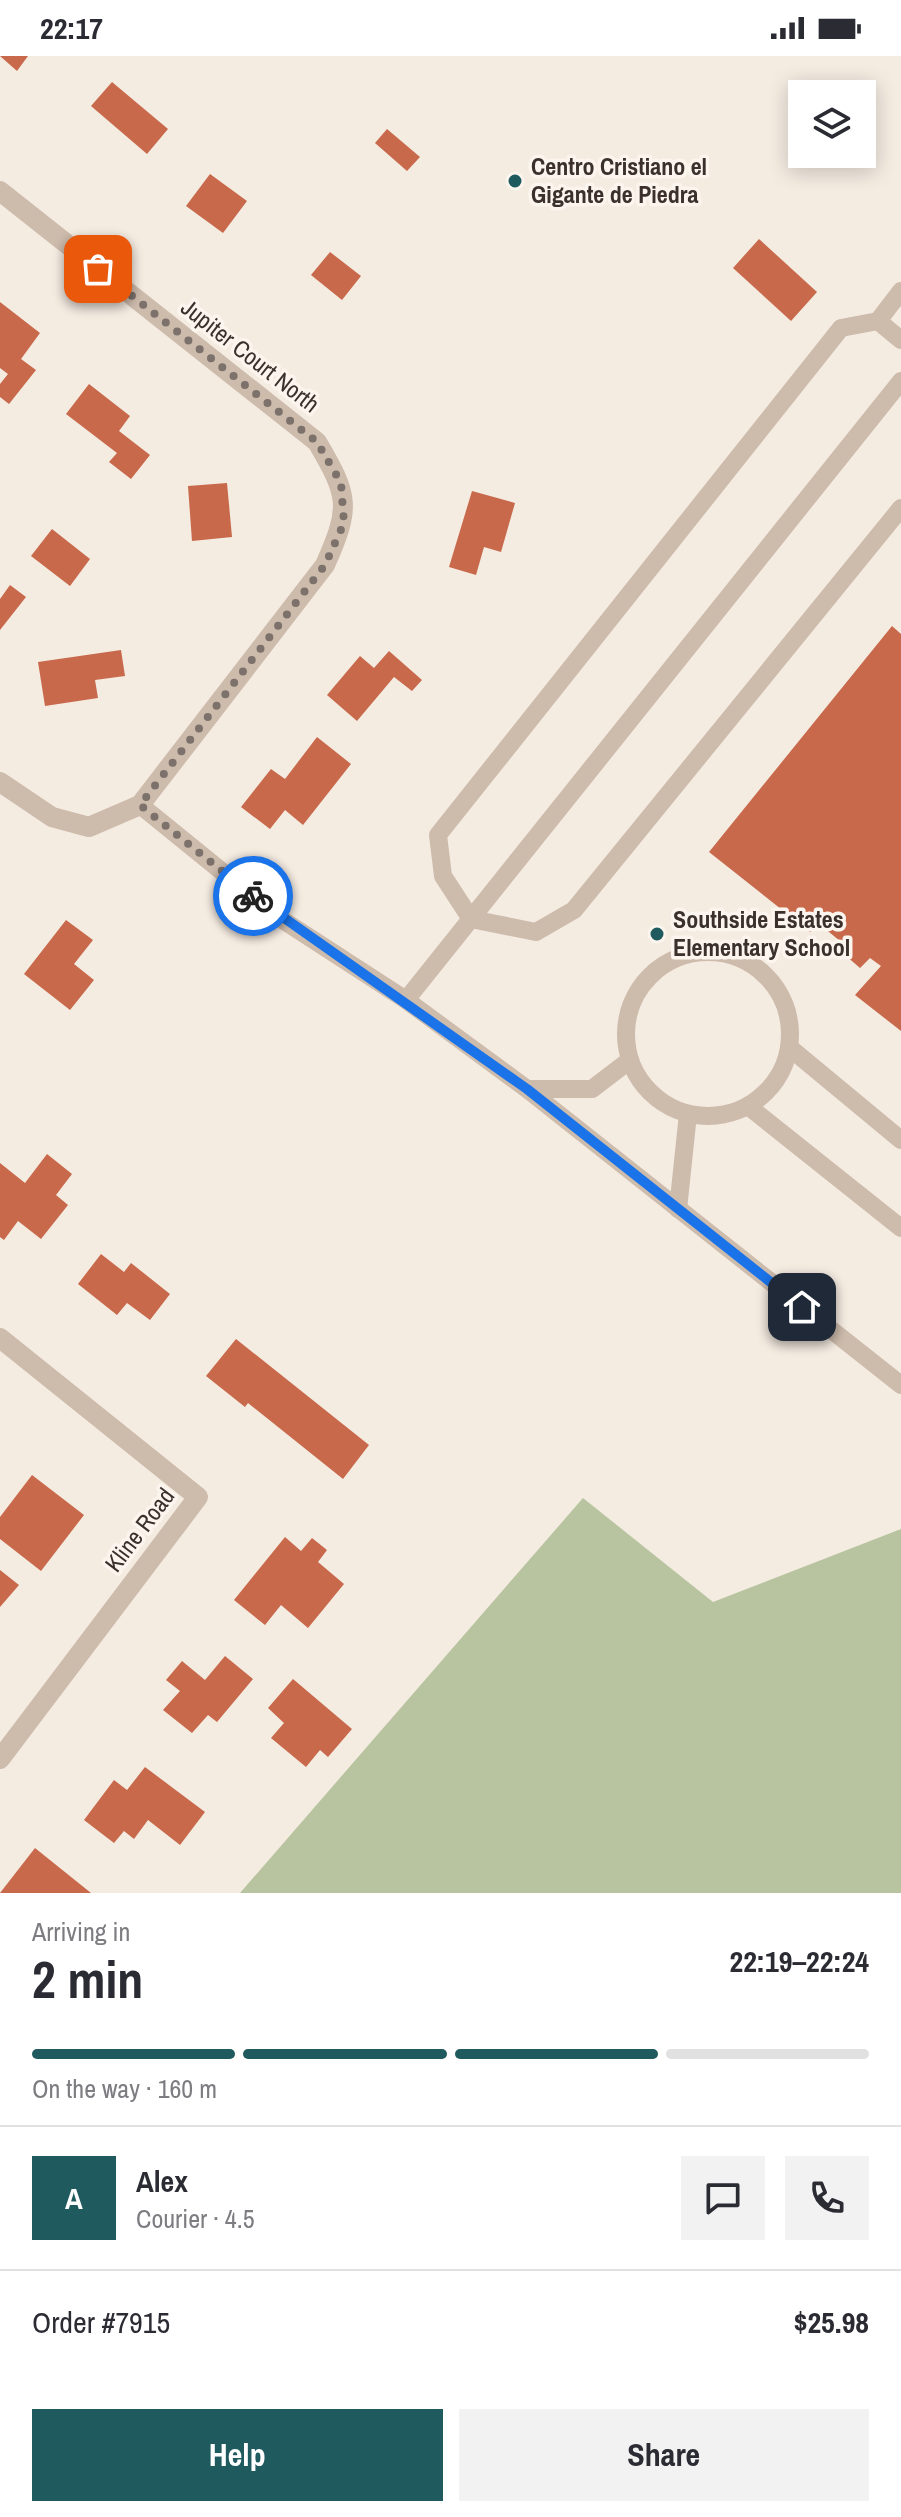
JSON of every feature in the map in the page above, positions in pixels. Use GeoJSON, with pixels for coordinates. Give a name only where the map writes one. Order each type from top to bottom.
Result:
{"type":"FeatureCollection","features":[{"type":"Feature","properties":{"kind":"street","name":"Jupiter Court North"},"geometry":{"type":"LineString","coordinates":[[0,191],[317,442],[341,483],[344,523],[325,565],[140,805]]}},
{"type":"Feature","properties":{"kind":"street"},"geometry":{"type":"LineString","coordinates":[[0,782],[52,817],[89,827],[140,805]]}},
{"type":"Feature","properties":{"kind":"street","name":"Kline Road"},"geometry":{"type":"LineString","coordinates":[[0,1338],[198,1497],[0,1759]]}},
{"type":"Feature","properties":{"kind":"lane"},"geometry":{"type":"LineString","coordinates":[[901,291],[878,321],[841,328],[438,835],[443,876],[471,919],[536,932],[574,910],[901,508]]}},
{"type":"Feature","properties":{"kind":"lane"},"geometry":{"type":"LineString","coordinates":[[878,321],[901,340]]}},
{"type":"Feature","properties":{"kind":"lane"},"geometry":{"type":"LineString","coordinates":[[406,1000],[901,381]]}},
{"type":"Feature","properties":{"kind":"lane"},"geometry":{"type":"LineString","coordinates":[[140,805],[278,917],[406,1000],[527,1089],[901,1385]]}},
{"type":"Feature","properties":{"kind":"lane"},"geometry":{"type":"LineString","coordinates":[[715,952],[742,959],[765,973],[781,995],[790,1021],[790,1048],[782,1071],[768,1091],[748,1106],[729,1114],[688,1114],[663,1103],[643,1084],[630,1060],[626,1033],[630,1007],[643,982],[664,964],[715,952]]}},
{"type":"Feature","properties":{"kind":"lane"},"geometry":{"type":"LineString","coordinates":[[790,1048],[901,1140]]}},
{"type":"Feature","properties":{"kind":"lane"},"geometry":{"type":"LineString","coordinates":[[527,1089],[592,1089],[630,1060]]}},
{"type":"Feature","properties":{"kind":"lane"},"geometry":{"type":"LineString","coordinates":[[748,1106],[901,1228]]}},
{"type":"Feature","properties":{"kind":"lane"},"geometry":{"type":"LineString","coordinates":[[678,1209],[688,1114]]}},
{"type":"Feature","properties":{"kind":"green space"},"geometry":{"type":"Polygon","coordinates":[[[583,1498],[713,1602],[901,1529],[901,1893],[240,1893],[583,1498]]]}},
{"type":"Feature","properties":{"kind":"building"},"geometry":{"type":"Polygon","coordinates":[[[0,56],[28,56],[17,71],[0,56]]]}},
{"type":"Feature","properties":{"kind":"building"},"geometry":{"type":"Polygon","coordinates":[[[112,82],[168,129],[147,154],[91,106],[112,82]]]}},
{"type":"Feature","properties":{"kind":"building"},"geometry":{"type":"Polygon","coordinates":[[[387,129],[420,157],[407,171],[375,143],[387,129]]]}},
{"type":"Feature","properties":{"kind":"building"},"geometry":{"type":"Polygon","coordinates":[[[210,174],[247,201],[223,233],[186,206],[210,174]]]}},
{"type":"Feature","properties":{"kind":"building"},"geometry":{"type":"Polygon","coordinates":[[[759,239],[817,292],[791,321],[733,268],[759,239]]]}},
{"type":"Feature","properties":{"kind":"building"},"geometry":{"type":"Polygon","coordinates":[[[330,252],[361,276],[342,300],[311,275],[330,252]]]}},
{"type":"Feature","properties":{"kind":"building"},"geometry":{"type":"Polygon","coordinates":[[[0,302],[40,333],[21,359],[36,370],[9,404],[0,397],[0,384],[8,374],[0,368],[0,302]]]}},
{"type":"Feature","properties":{"kind":"building"},"geometry":{"type":"Polygon","coordinates":[[[89,384],[130,416],[119,431],[150,455],[131,479],[109,462],[117,453],[66,414],[89,384]]]}},
{"type":"Feature","properties":{"kind":"building"},"geometry":{"type":"Polygon","coordinates":[[[227,483],[232,537],[192,541],[188,486],[227,483]]]}},
{"type":"Feature","properties":{"kind":"building"},"geometry":{"type":"Polygon","coordinates":[[[472,491],[515,503],[501,552],[484,547],[476,575],[449,567],[472,491]]]}},
{"type":"Feature","properties":{"kind":"building"},"geometry":{"type":"Polygon","coordinates":[[[52,529],[90,559],[70,586],[31,556],[52,529]]]}},
{"type":"Feature","properties":{"kind":"building"},"geometry":{"type":"Polygon","coordinates":[[[10,585],[26,597],[0,630],[0,599],[10,585]]]}},
{"type":"Feature","properties":{"kind":"building"},"geometry":{"type":"Polygon","coordinates":[[[892,626],[901,634],[901,1031],[855,995],[881,966],[870,958],[860,968],[845,955],[851,950],[818,923],[810,932],[709,852],[892,626]]]}},
{"type":"Feature","properties":{"kind":"building"},"geometry":{"type":"Polygon","coordinates":[[[121,650],[125,676],[95,680],[98,698],[45,706],[38,662],[121,650]]]}},
{"type":"Feature","properties":{"kind":"building"},"geometry":{"type":"Polygon","coordinates":[[[389,651],[422,680],[412,691],[394,677],[357,721],[327,695],[360,656],[374,668],[389,651]]]}},
{"type":"Feature","properties":{"kind":"building"},"geometry":{"type":"Polygon","coordinates":[[[317,737],[351,764],[303,825],[285,810],[270,829],[241,807],[271,769],[285,779],[317,737]]]}},
{"type":"Feature","properties":{"kind":"building"},"geometry":{"type":"Polygon","coordinates":[[[66,920],[93,940],[74,964],[94,980],[70,1010],[24,974],[66,920]]]}},
{"type":"Feature","properties":{"kind":"building"},"geometry":{"type":"Polygon","coordinates":[[[47,1154],[72,1174],[56,1195],[68,1205],[41,1239],[18,1221],[4,1240],[0,1237],[0,1163],[25,1183],[47,1154]]]}},
{"type":"Feature","properties":{"kind":"building"},"geometry":{"type":"Polygon","coordinates":[[[101,1254],[124,1272],[131,1263],[170,1294],[150,1320],[127,1303],[117,1315],[78,1284],[101,1254]]]}},
{"type":"Feature","properties":{"kind":"building"},"geometry":{"type":"Polygon","coordinates":[[[236,1339],[369,1445],[343,1479],[248,1403],[245,1407],[206,1376],[236,1339]]]}},
{"type":"Feature","properties":{"kind":"building"},"geometry":{"type":"Polygon","coordinates":[[[32,1475],[84,1515],[41,1571],[0,1539],[0,1517],[32,1475]]]}},
{"type":"Feature","properties":{"kind":"building"},"geometry":{"type":"Polygon","coordinates":[[[285,1537],[301,1551],[312,1538],[327,1550],[318,1562],[344,1584],[308,1628],[281,1605],[265,1625],[234,1600],[285,1537]]]}},
{"type":"Feature","properties":{"kind":"building"},"geometry":{"type":"Polygon","coordinates":[[[0,1570],[19,1585],[0,1607],[0,1570]]]}},
{"type":"Feature","properties":{"kind":"building"},"geometry":{"type":"Polygon","coordinates":[[[225,1656],[253,1679],[217,1722],[208,1715],[192,1733],[163,1710],[180,1691],[166,1680],[182,1661],[205,1680],[225,1656]]]}},
{"type":"Feature","properties":{"kind":"building"},"geometry":{"type":"Polygon","coordinates":[[[293,1679],[352,1729],[328,1757],[320,1750],[306,1767],[271,1738],[284,1723],[268,1708],[293,1679]]]}},
{"type":"Feature","properties":{"kind":"building"},"geometry":{"type":"Polygon","coordinates":[[[145,1767],[205,1812],[180,1845],[148,1820],[134,1839],[124,1831],[114,1843],[84,1820],[114,1780],[127,1790],[145,1767]]]}},
{"type":"Feature","properties":{"kind":"building"},"geometry":{"type":"Polygon","coordinates":[[[35,1848],[91,1893],[0,1893],[35,1848]]]}},
{"type":"Feature","properties":{"kind":"way so far"},"geometry":{"type":"LineString","coordinates":[[98,269],[317,442],[341,483],[344,523],[325,565],[140,805],[253,896]]}},
{"type":"Feature","properties":{"kind":"place","name":"Centro Cristiano el Gigante de Piedra"},"geometry":{"type":"Point","coordinates":[515,181]}},
{"type":"Feature","properties":{"kind":"place","name":"Southside Estates Elementary School"},"geometry":{"type":"Point","coordinates":[657,934]}},
{"type":"Feature","properties":{"kind":"route"},"geometry":{"type":"LineString","coordinates":[[253,896],[278,917],[406,1000],[527,1089],[802,1307]]}}]}
